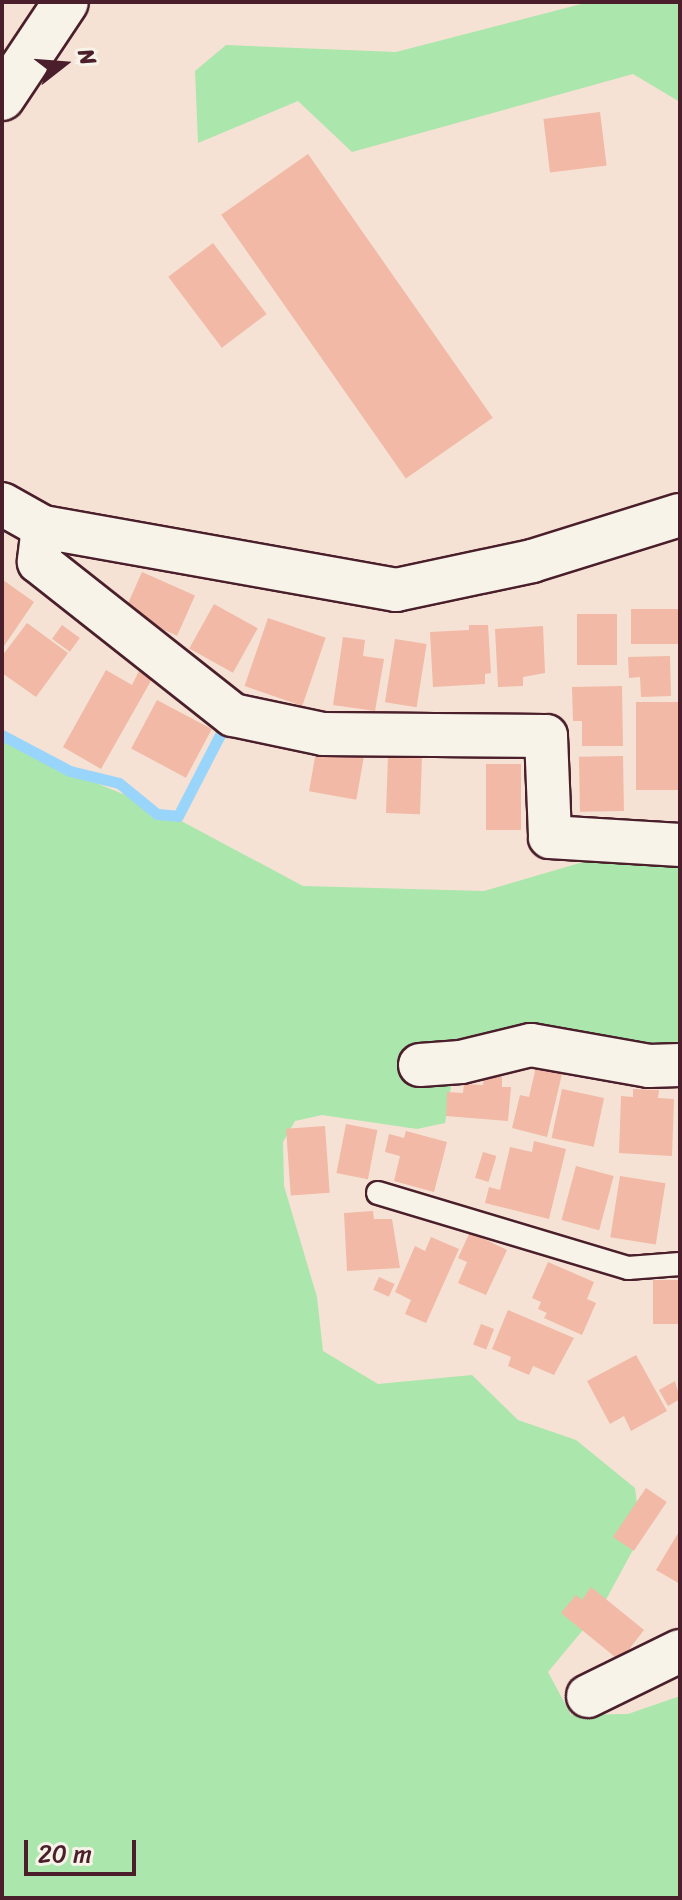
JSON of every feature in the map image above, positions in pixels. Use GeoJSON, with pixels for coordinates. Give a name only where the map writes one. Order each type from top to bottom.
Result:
{"type":"FeatureCollection","features":[{"type":"Feature","properties":{"kind":"street"},"geometry":{"type":"LineString","coordinates":[[2,98],[66,2]]}},
{"type":"Feature","properties":{"kind":"street"},"geometry":{"type":"LineString","coordinates":[[2,504],[43,527],[396,590],[532,561],[680,515]]}},
{"type":"Feature","properties":{"kind":"street"},"geometry":{"type":"LineString","coordinates":[[43,527],[39,562],[233,715],[323,734],[546,736],[550,837],[680,845]]}},
{"type":"Feature","properties":{"kind":"street"},"geometry":{"type":"LineString","coordinates":[[420,1065],[461,1062],[531,1045],[649,1066],[680,1065]]}},
{"type":"Feature","properties":{"kind":"street"},"geometry":{"type":"LineString","coordinates":[[588,1696],[680,1651]]}},
{"type":"Feature","properties":{"kind":"lane"},"geometry":{"type":"LineString","coordinates":[[378,1193],[628,1268],[680,1264]]}},
{"type":"Feature","properties":{"kind":"green space"},"geometry":{"type":"Polygon","coordinates":[[[589,2],[680,2],[680,102],[633,74],[352,152],[298,101],[198,143],[195,71],[226,45],[396,52],[589,2]]]}},
{"type":"Feature","properties":{"kind":"green space"},"geometry":{"type":"Polygon","coordinates":[[[2,735],[45,762],[157,808],[303,886],[484,891],[583,862],[665,864],[680,860],[680,1054],[453,1074],[445,1123],[417,1129],[322,1115],[295,1121],[283,1142],[284,1186],[317,1297],[323,1351],[378,1384],[472,1375],[518,1420],[576,1440],[635,1488],[641,1535],[602,1607],[548,1672],[571,1715],[628,1714],[680,1696],[680,1898],[2,1898],[2,735]]]}},
{"type":"Feature","properties":{"kind":"building"},"geometry":{"type":"Polygon","coordinates":[[[600,112],[607,166],[550,173],[543,119],[600,112]]]}},
{"type":"Feature","properties":{"kind":"building"},"geometry":{"type":"Polygon","coordinates":[[[308,154],[493,418],[406,479],[221,215],[308,154]]]}},
{"type":"Feature","properties":{"kind":"building"},"geometry":{"type":"Polygon","coordinates":[[[213,243],[267,314],[222,348],[168,277],[213,243]]]}},
{"type":"Feature","properties":{"kind":"building"},"geometry":{"type":"Polygon","coordinates":[[[142,572],[195,596],[177,636],[124,612],[142,572]]]}},
{"type":"Feature","properties":{"kind":"building"},"geometry":{"type":"Polygon","coordinates":[[[2,582],[34,602],[2,649],[2,582]]]}},
{"type":"Feature","properties":{"kind":"building"},"geometry":{"type":"Polygon","coordinates":[[[214,604],[258,628],[233,673],[189,649],[214,604]]]}},
{"type":"Feature","properties":{"kind":"building"},"geometry":{"type":"Polygon","coordinates":[[[631,609],[680,609],[680,644],[631,644],[631,609]]]}},
{"type":"Feature","properties":{"kind":"building"},"geometry":{"type":"Polygon","coordinates":[[[577,614],[617,614],[617,665],[577,665],[577,614]]]}},
{"type":"Feature","properties":{"kind":"building"},"geometry":{"type":"Polygon","coordinates":[[[268,618],[326,638],[302,706],[245,686],[268,618]]]}},
{"type":"Feature","properties":{"kind":"building"},"geometry":{"type":"Polygon","coordinates":[[[27,623],[68,653],[36,697],[2,673],[2,656],[27,623]]]}},
{"type":"Feature","properties":{"kind":"building"},"geometry":{"type":"Polygon","coordinates":[[[62,625],[80,638],[70,652],[52,639],[62,625]]]}},
{"type":"Feature","properties":{"kind":"building"},"geometry":{"type":"Polygon","coordinates":[[[469,625],[488,625],[491,673],[485,674],[485,684],[433,687],[430,632],[469,630],[469,625]]]}},
{"type":"Feature","properties":{"kind":"building"},"geometry":{"type":"Polygon","coordinates":[[[543,626],[545,673],[523,677],[523,686],[498,687],[495,629],[543,626]]]}},
{"type":"Feature","properties":{"kind":"building"},"geometry":{"type":"Polygon","coordinates":[[[343,637],[365,640],[363,656],[384,659],[375,711],[333,705],[343,637]]]}},
{"type":"Feature","properties":{"kind":"building"},"geometry":{"type":"Polygon","coordinates":[[[395,639],[427,644],[417,707],[385,702],[395,639]]]}},
{"type":"Feature","properties":{"kind":"building"},"geometry":{"type":"Polygon","coordinates":[[[670,656],[671,696],[641,697],[640,677],[629,678],[628,657],[670,656]]]}},
{"type":"Feature","properties":{"kind":"building"},"geometry":{"type":"Polygon","coordinates":[[[106,670],[132,685],[139,671],[152,679],[101,769],[63,747],[106,670]]]}},
{"type":"Feature","properties":{"kind":"building"},"geometry":{"type":"Polygon","coordinates":[[[622,686],[623,746],[582,746],[582,721],[573,721],[572,687],[622,686]]]}},
{"type":"Feature","properties":{"kind":"building"},"geometry":{"type":"Polygon","coordinates":[[[157,700],[212,729],[186,778],[131,749],[157,700]]]}},
{"type":"Feature","properties":{"kind":"building"},"geometry":{"type":"Polygon","coordinates":[[[636,702],[680,702],[680,790],[636,790],[636,702]]]}},
{"type":"Feature","properties":{"kind":"building"},"geometry":{"type":"Polygon","coordinates":[[[317,746],[364,754],[356,800],[309,791],[317,746]]]}},
{"type":"Feature","properties":{"kind":"building"},"geometry":{"type":"Polygon","coordinates":[[[388,756],[422,757],[420,814],[386,813],[388,756]]]}},
{"type":"Feature","properties":{"kind":"building"},"geometry":{"type":"Polygon","coordinates":[[[623,756],[624,811],[580,812],[579,757],[623,756]]]}},
{"type":"Feature","properties":{"kind":"building"},"geometry":{"type":"Polygon","coordinates":[[[486,764],[521,764],[521,830],[486,830],[486,764]]]}},
{"type":"Feature","properties":{"kind":"building"},"geometry":{"type":"Polygon","coordinates":[[[536,1067],[562,1074],[547,1137],[512,1128],[520,1095],[529,1097],[536,1067]]]}},
{"type":"Feature","properties":{"kind":"building"},"geometry":{"type":"Polygon","coordinates":[[[484,1076],[502,1077],[502,1087],[511,1087],[508,1121],[446,1116],[447,1092],[463,1093],[464,1084],[483,1085],[484,1076]]]}},
{"type":"Feature","properties":{"kind":"building"},"geometry":{"type":"Polygon","coordinates":[[[562,1089],[604,1098],[594,1147],[552,1138],[562,1089]]]}},
{"type":"Feature","properties":{"kind":"building"},"geometry":{"type":"Polygon","coordinates":[[[633,1089],[659,1090],[658,1098],[674,1099],[672,1156],[619,1153],[621,1096],[633,1097],[633,1089]]]}},
{"type":"Feature","properties":{"kind":"building"},"geometry":{"type":"Polygon","coordinates":[[[346,1124],[377,1130],[368,1179],[336,1173],[346,1124]]]}},
{"type":"Feature","properties":{"kind":"building"},"geometry":{"type":"Polygon","coordinates":[[[325,1126],[330,1193],[291,1196],[286,1129],[325,1126]]]}},
{"type":"Feature","properties":{"kind":"building"},"geometry":{"type":"Polygon","coordinates":[[[406,1131],[447,1142],[434,1192],[394,1181],[400,1156],[385,1152],[389,1134],[404,1138],[406,1131]]]}},
{"type":"Feature","properties":{"kind":"building"},"geometry":{"type":"Polygon","coordinates":[[[534,1141],[566,1149],[549,1219],[485,1203],[489,1187],[500,1190],[510,1147],[532,1152],[534,1141]]]}},
{"type":"Feature","properties":{"kind":"building"},"geometry":{"type":"Polygon","coordinates":[[[483,1152],[496,1156],[488,1182],[475,1178],[483,1152]]]}},
{"type":"Feature","properties":{"kind":"building"},"geometry":{"type":"Polygon","coordinates":[[[576,1166],[614,1176],[599,1230],[562,1220],[576,1166]]]}},
{"type":"Feature","properties":{"kind":"building"},"geometry":{"type":"Polygon","coordinates":[[[620,1176],[665,1183],[656,1244],[610,1237],[620,1176]]]}},
{"type":"Feature","properties":{"kind":"building"},"geometry":{"type":"Polygon","coordinates":[[[373,1211],[374,1219],[392,1219],[400,1268],[347,1271],[344,1213],[373,1211]]]}},
{"type":"Feature","properties":{"kind":"building"},"geometry":{"type":"Polygon","coordinates":[[[470,1232],[507,1250],[486,1295],[458,1283],[467,1262],[458,1258],[470,1232]]]}},
{"type":"Feature","properties":{"kind":"building"},"geometry":{"type":"Polygon","coordinates":[[[431,1237],[459,1249],[426,1323],[405,1314],[411,1300],[395,1292],[415,1246],[425,1251],[431,1237]]]}},
{"type":"Feature","properties":{"kind":"building"},"geometry":{"type":"Polygon","coordinates":[[[548,1262],[594,1282],[587,1299],[596,1303],[582,1335],[544,1318],[547,1313],[538,1309],[541,1302],[532,1298],[548,1262]]]}},
{"type":"Feature","properties":{"kind":"building"},"geometry":{"type":"Polygon","coordinates":[[[379,1277],[395,1284],[389,1297],[373,1290],[379,1277]]]}},
{"type":"Feature","properties":{"kind":"building"},"geometry":{"type":"Polygon","coordinates":[[[653,1280],[680,1280],[680,1324],[653,1324],[653,1280]]]}},
{"type":"Feature","properties":{"kind":"building"},"geometry":{"type":"Polygon","coordinates":[[[508,1310],[574,1338],[554,1375],[533,1366],[529,1375],[508,1366],[511,1357],[492,1349],[508,1310]]]}},
{"type":"Feature","properties":{"kind":"building"},"geometry":{"type":"Polygon","coordinates":[[[481,1324],[494,1329],[486,1350],[473,1345],[481,1324]]]}},
{"type":"Feature","properties":{"kind":"building"},"geometry":{"type":"Polygon","coordinates":[[[636,1355],[667,1411],[631,1431],[624,1416],[610,1424],[587,1381],[636,1355]]]}},
{"type":"Feature","properties":{"kind":"building"},"geometry":{"type":"Polygon","coordinates":[[[675,1381],[680,1399],[668,1406],[659,1390],[675,1381]]]}},
{"type":"Feature","properties":{"kind":"building"},"geometry":{"type":"Polygon","coordinates":[[[646,1488],[667,1502],[634,1551],[613,1537],[646,1488]]]}},
{"type":"Feature","properties":{"kind":"building"},"geometry":{"type":"Polygon","coordinates":[[[680,1530],[680,1584],[656,1570],[680,1530]]]}},
{"type":"Feature","properties":{"kind":"building"},"geometry":{"type":"Polygon","coordinates":[[[591,1587],[644,1630],[620,1661],[561,1613],[576,1595],[582,1600],[591,1587]]]}},
{"type":"Feature","properties":{"kind":"waterway"},"geometry":{"type":"LineString","coordinates":[[2,735],[70,771],[119,783],[157,814],[178,816],[223,729]]}}]}
